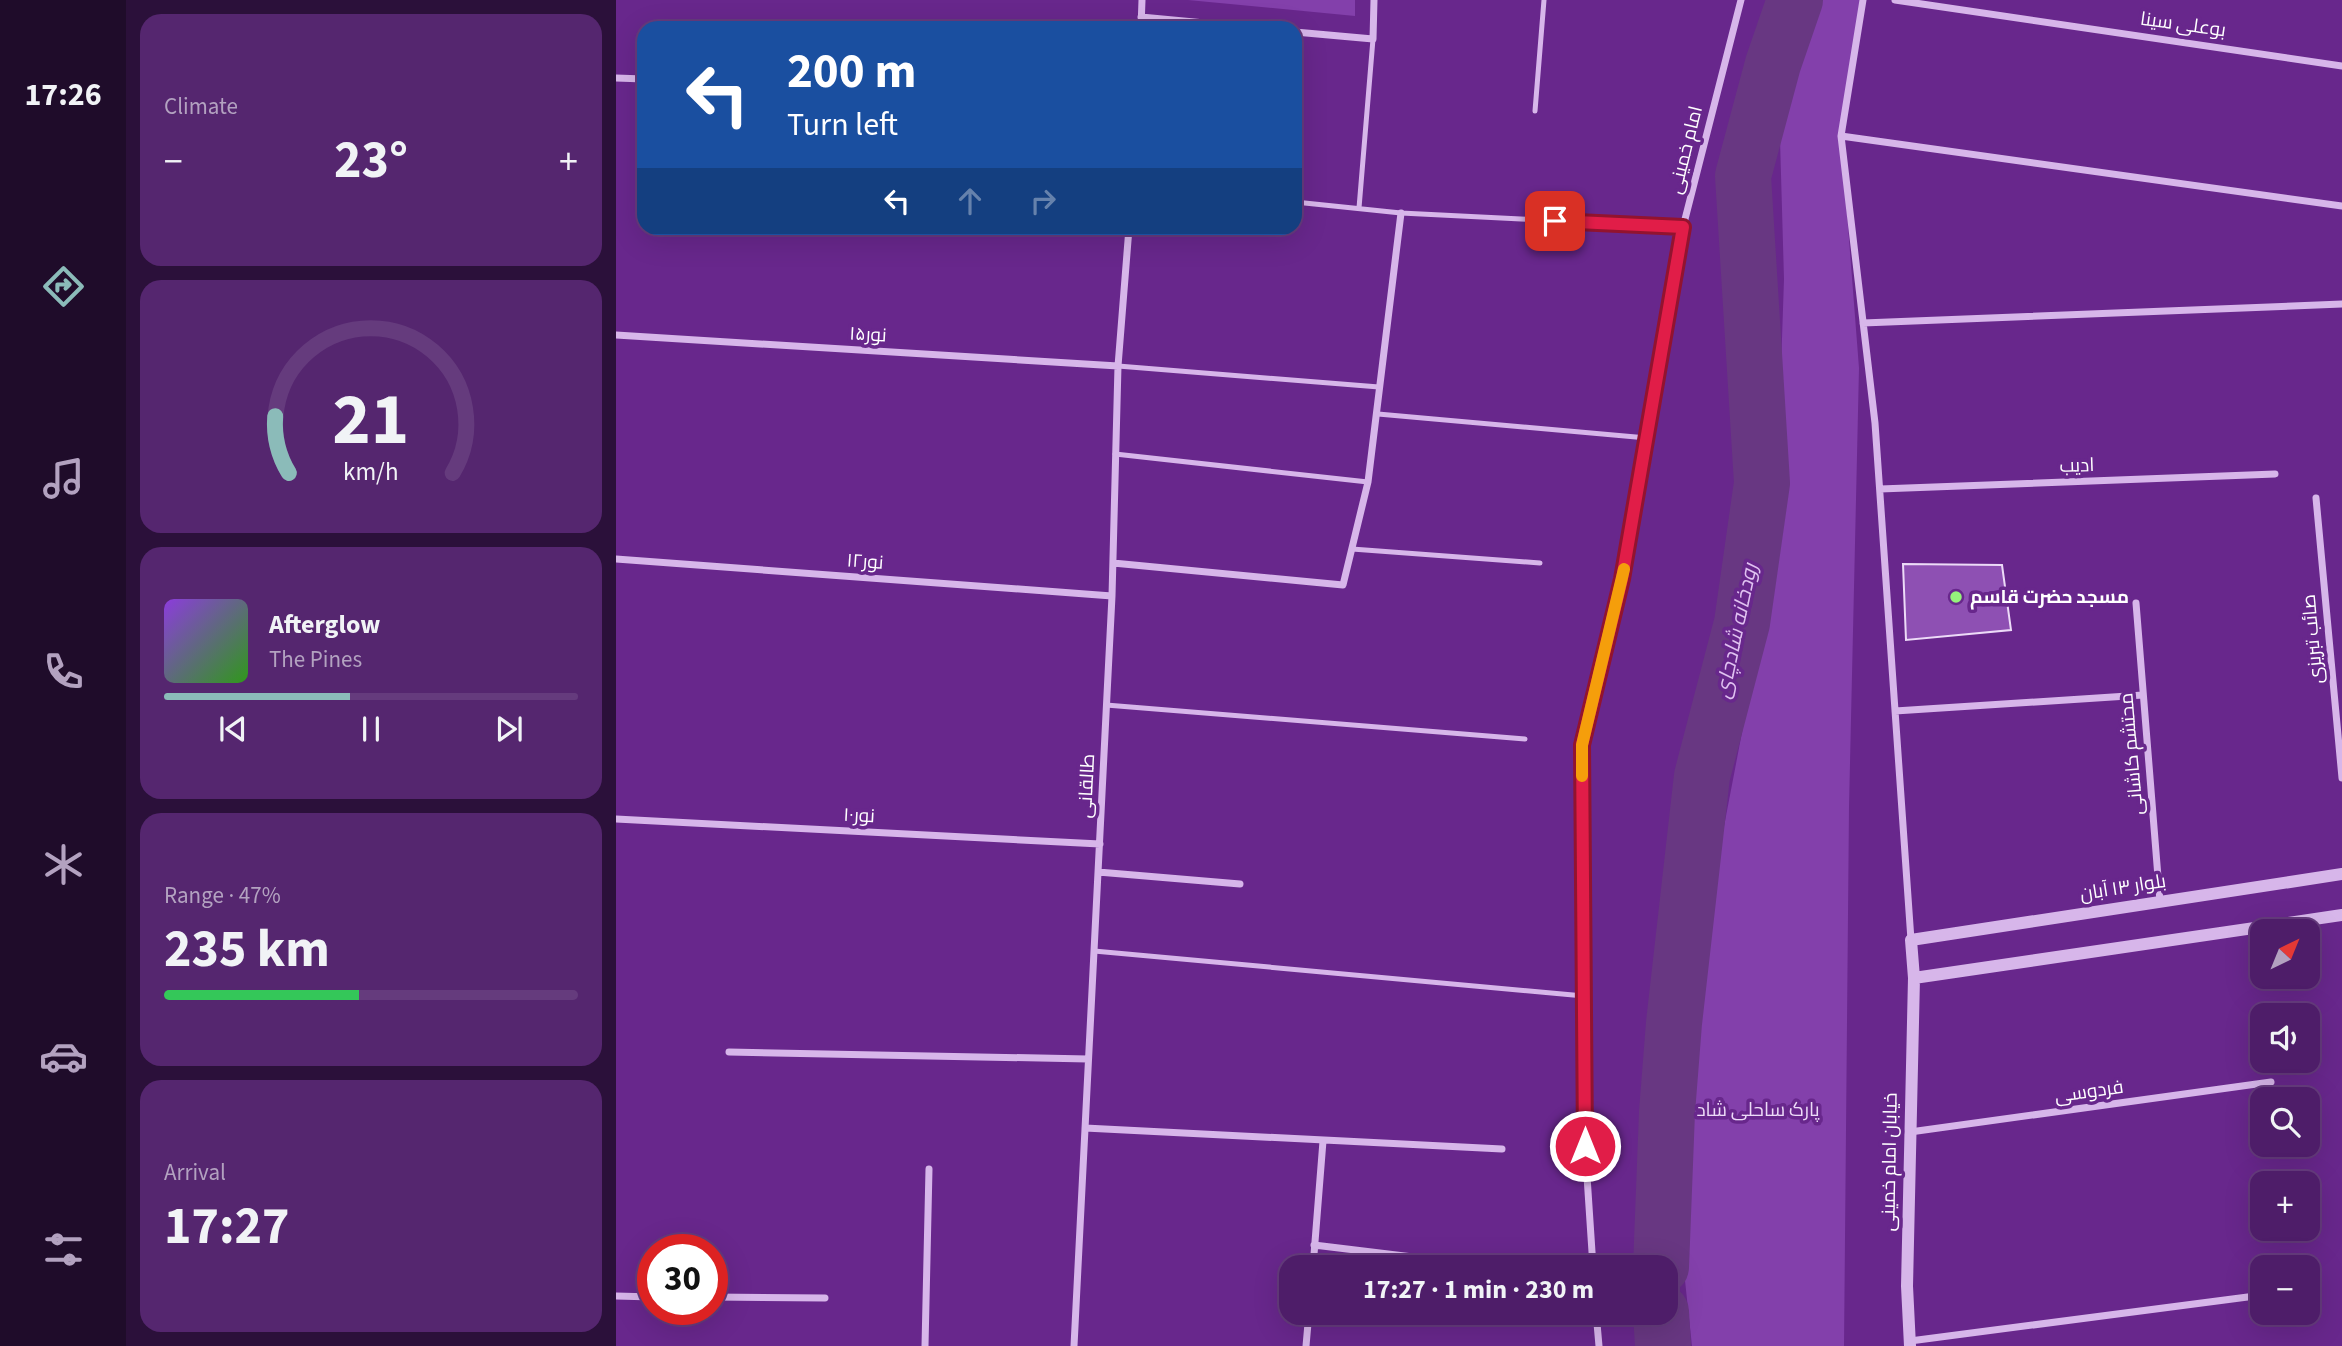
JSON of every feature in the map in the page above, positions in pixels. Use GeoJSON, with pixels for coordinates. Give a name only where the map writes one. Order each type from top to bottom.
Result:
{"type":"FeatureCollection","features":[{"type":"Feature","properties":{"kind":"street"},"geometry":{"type":"LineString","coordinates":[[1141,21],[1142,0]]}},
{"type":"Feature","properties":{"kind":"street"},"geometry":{"type":"LineString","coordinates":[[1302,33],[1373,39],[1374,0]]}},
{"type":"Feature","properties":{"kind":"street","name":"امام خمینی"},"geometry":{"type":"LineString","coordinates":[[1592,1255],[1585,1146],[1582,745],[1622,579],[1683,227],[1741,0]]}},
{"type":"Feature","properties":{"kind":"street"},"geometry":{"type":"LineString","coordinates":[[1863,0],[1841,136],[1880,488],[1911,940]]}},
{"type":"Feature","properties":{"kind":"street","name":"بوعلی سینا"},"geometry":{"type":"LineString","coordinates":[[1895,0],[2342,66]]}},
{"type":"Feature","properties":{"kind":"street"},"geometry":{"type":"LineString","coordinates":[[1141,16],[1190,21]]}},
{"type":"Feature","properties":{"kind":"street"},"geometry":{"type":"LineString","coordinates":[[616,78],[637,79]]}},
{"type":"Feature","properties":{"kind":"street"},"geometry":{"type":"LineString","coordinates":[[1841,136],[2342,206]]}},
{"type":"Feature","properties":{"kind":"street"},"geometry":{"type":"LineString","coordinates":[[1113,563],[1343,585],[1368,482],[1401,213]]}},
{"type":"Feature","properties":{"kind":"street","name":"طالقانی"},"geometry":{"type":"LineString","coordinates":[[1074,1346],[1112,596],[1118,366],[1128,235]]}},
{"type":"Feature","properties":{"kind":"street"},"geometry":{"type":"LineString","coordinates":[[1863,323],[2342,304]]}},
{"type":"Feature","properties":{"kind":"street","name":"نور۱۵"},"geometry":{"type":"LineString","coordinates":[[616,335],[1118,366]]}},
{"type":"Feature","properties":{"kind":"street","name":"ادیب"},"geometry":{"type":"LineString","coordinates":[[1880,488],[2275,474]]}},
{"type":"Feature","properties":{"kind":"street","name":"صائب تبریزی"},"geometry":{"type":"LineString","coordinates":[[2316,498],[2342,778]]}},
{"type":"Feature","properties":{"kind":"street","name":"نور۱۲"},"geometry":{"type":"LineString","coordinates":[[616,559],[1112,596]]}},
{"type":"Feature","properties":{"kind":"street","name":"محتشم کاشانی"},"geometry":{"type":"LineString","coordinates":[[2136,603],[2160,902]]}},
{"type":"Feature","properties":{"kind":"street"},"geometry":{"type":"LineString","coordinates":[[1895,711],[2143,695]]}},
{"type":"Feature","properties":{"kind":"street","name":"نور۱۰"},"geometry":{"type":"LineString","coordinates":[[616,819],[1100,844]]}},
{"type":"Feature","properties":{"kind":"street"},"geometry":{"type":"LineString","coordinates":[[1098,872],[1240,884]]}},
{"type":"Feature","properties":{"kind":"street","name":"بلوار ۱۳ آبان"},"geometry":{"type":"LineString","coordinates":[[1911,940],[2342,874]]}},
{"type":"Feature","properties":{"kind":"street"},"geometry":{"type":"LineString","coordinates":[[1913,978],[2342,915]]}},
{"type":"Feature","properties":{"kind":"street","name":"خیابان امام خمینی"},"geometry":{"type":"LineString","coordinates":[[1910,1343],[1907,1286],[1913,978],[1911,940]]}},
{"type":"Feature","properties":{"kind":"street"},"geometry":{"type":"LineString","coordinates":[[729,1052],[1088,1059]]}},
{"type":"Feature","properties":{"kind":"street","name":"فردوسی"},"geometry":{"type":"LineString","coordinates":[[1910,1132],[2271,1083]]}},
{"type":"Feature","properties":{"kind":"street"},"geometry":{"type":"LineString","coordinates":[[1085,1128],[1502,1149]]}},
{"type":"Feature","properties":{"kind":"street"},"geometry":{"type":"LineString","coordinates":[[1313,1255],[1323,1141]]}},
{"type":"Feature","properties":{"kind":"street"},"geometry":{"type":"LineString","coordinates":[[925,1346],[929,1169]]}},
{"type":"Feature","properties":{"kind":"street"},"geometry":{"type":"LineString","coordinates":[[1314,1245],[1396,1255]]}},
{"type":"Feature","properties":{"kind":"street"},"geometry":{"type":"LineString","coordinates":[[616,1296],[637,1297]]}},
{"type":"Feature","properties":{"kind":"street"},"geometry":{"type":"LineString","coordinates":[[728,1297],[825,1298]]}},
{"type":"Feature","properties":{"kind":"street"},"geometry":{"type":"LineString","coordinates":[[1910,1343],[2250,1297]]}},
{"type":"Feature","properties":{"kind":"street"},"geometry":{"type":"LineString","coordinates":[[1306,1346],[1308,1325]]}},
{"type":"Feature","properties":{"kind":"street"},"geometry":{"type":"LineString","coordinates":[[1597,1325],[1599,1346]]}},
{"type":"Feature","properties":{"kind":"lane"},"geometry":{"type":"LineString","coordinates":[[1535,111],[1544,0]]}},
{"type":"Feature","properties":{"kind":"lane"},"geometry":{"type":"LineString","coordinates":[[1359,208],[1373,39]]}},
{"type":"Feature","properties":{"kind":"lane"},"geometry":{"type":"LineString","coordinates":[[1302,203],[1401,213],[1683,227]]}},
{"type":"Feature","properties":{"kind":"lane"},"geometry":{"type":"LineString","coordinates":[[1118,366],[1378,387]]}},
{"type":"Feature","properties":{"kind":"lane"},"geometry":{"type":"LineString","coordinates":[[1378,414],[1648,438]]}},
{"type":"Feature","properties":{"kind":"lane"},"geometry":{"type":"LineString","coordinates":[[1115,454],[1368,482]]}},
{"type":"Feature","properties":{"kind":"lane"},"geometry":{"type":"LineString","coordinates":[[1352,549],[1540,563]]}},
{"type":"Feature","properties":{"kind":"lane"},"geometry":{"type":"LineString","coordinates":[[1106,705],[1525,739]]}},
{"type":"Feature","properties":{"kind":"lane"},"geometry":{"type":"LineString","coordinates":[[1094,951],[1584,996]]}},
{"type":"Feature","properties":{"kind":"green space"},"geometry":{"type":"Polygon","coordinates":[[[1188,0],[1355,0],[1355,16],[1188,0]]]}},
{"type":"Feature","properties":{"kind":"green space","name":"پارک ساحلی شاد"},"geometry":{"type":"Polygon","coordinates":[[[1805,0],[1865,0],[1841,136],[1859,368],[1849,807],[1844,1346],[1692,1346],[1667,1112],[1674,1023],[1713,884],[1753,675],[1779,428],[1784,279],[1779,104],[1805,0]]]}},
{"type":"Feature","properties":{"kind":"building","name":"مسجد حضرت قاسم"},"geometry":{"type":"Polygon","coordinates":[[[1903,564],[2002,565],[2011,630],[1906,640],[1903,564]]]}},
{"type":"Feature","properties":{"kind":"waterway","name":"رودخانه شادچای"},"geometry":{"type":"LineString","coordinates":[[1661,1255],[1667,1112],[1674,1023],[1702,776],[1742,623],[1762,483],[1743,176],[1773,64],[1795,0]]}},
{"type":"Feature","properties":{"kind":"waterway","name":"رودخانه شادچای"},"geometry":{"type":"LineString","coordinates":[[1662,1325],[1663,1346]]}},
{"type":"Feature","properties":{"kind":"slow traffic"},"geometry":{"type":"LineString","coordinates":[[1582,776],[1582,745],[1624,569]]}},
{"type":"Feature","properties":{"kind":"place","name":"مسجد حضرت قاسم"},"geometry":{"type":"Point","coordinates":[1956,597]}},
{"type":"Feature","properties":{"kind":"route"},"geometry":{"type":"LineString","coordinates":[[1555,221],[1683,227],[1622,579],[1582,745],[1585,1146]]}}]}
